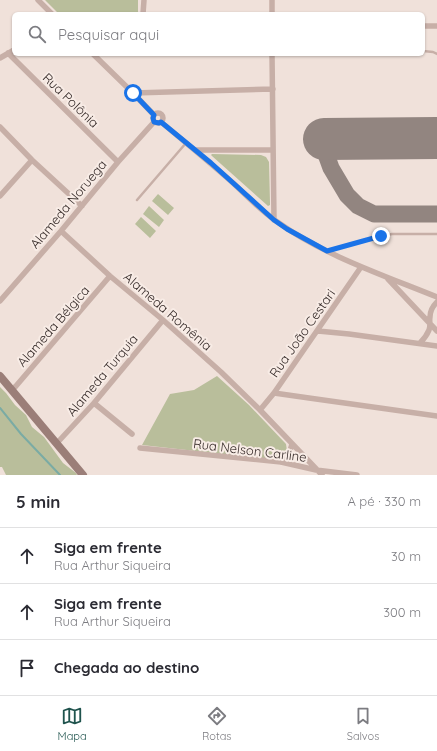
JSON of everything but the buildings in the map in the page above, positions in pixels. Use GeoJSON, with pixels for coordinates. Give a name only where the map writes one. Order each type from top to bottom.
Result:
{"type":"FeatureCollection","features":[{"type":"Feature","properties":{"kind":"street"},"geometry":{"type":"LineString","coordinates":[[38,0],[50,12]]}},
{"type":"Feature","properties":{"kind":"street"},"geometry":{"type":"LineString","coordinates":[[143,12],[144,0]]}},
{"type":"Feature","properties":{"kind":"street"},"geometry":{"type":"LineString","coordinates":[[272,0],[272,12]]}},
{"type":"Feature","properties":{"kind":"street"},"geometry":{"type":"LineString","coordinates":[[425,26],[437,26]]}},
{"type":"Feature","properties":{"kind":"street"},"geometry":{"type":"LineString","coordinates":[[0,58],[12,51]]}},
{"type":"Feature","properties":{"kind":"street","name":"Rua Polônia"},"geometry":{"type":"LineString","coordinates":[[8,54],[118,162]]}},
{"type":"Feature","properties":{"kind":"street"},"geometry":{"type":"LineString","coordinates":[[95,56],[154,115],[154,122],[161,122],[211,163],[274,220],[287,229],[327,251],[361,267],[437,297]]}},
{"type":"Feature","properties":{"kind":"street"},"geometry":{"type":"LineString","coordinates":[[272,56],[274,220]]}},
{"type":"Feature","properties":{"kind":"street"},"geometry":{"type":"LineString","coordinates":[[133,93],[272,89]]}},
{"type":"Feature","properties":{"kind":"street"},"geometry":{"type":"LineString","coordinates":[[154,115],[159,114],[162,116],[163,119],[161,122]]}},
{"type":"Feature","properties":{"kind":"street","name":"Alameda Noruega"},"geometry":{"type":"LineString","coordinates":[[0,301],[61,231],[118,162],[154,122]]}},
{"type":"Feature","properties":{"kind":"street"},"geometry":{"type":"LineString","coordinates":[[0,127],[32,160],[82,206]]}},
{"type":"Feature","properties":{"kind":"street"},"geometry":{"type":"LineString","coordinates":[[195,150],[273,150]]}},
{"type":"Feature","properties":{"kind":"street"},"geometry":{"type":"LineString","coordinates":[[0,196],[32,160]]}},
{"type":"Feature","properties":{"kind":"street","name":"Alameda Romênia"},"geometry":{"type":"LineString","coordinates":[[61,231],[110,276],[221,372],[260,410],[322,475]]}},
{"type":"Feature","properties":{"kind":"street","name":"Rua João Cestari"},"geometry":{"type":"LineString","coordinates":[[260,410],[274,393],[318,331],[361,267]]}},
{"type":"Feature","properties":{"kind":"street","name":"Alameda Bélgica"},"geometry":{"type":"LineString","coordinates":[[12,390],[110,276]]}},
{"type":"Feature","properties":{"kind":"street"},"geometry":{"type":"LineString","coordinates":[[387,276],[437,331]]}},
{"type":"Feature","properties":{"kind":"street"},"geometry":{"type":"LineString","coordinates":[[420,343],[426,336],[430,325],[431,310],[437,302]]}},
{"type":"Feature","properties":{"kind":"street","name":"Alameda Turquia"},"geometry":{"type":"LineString","coordinates":[[57,443],[94,404],[162,320]]}},
{"type":"Feature","properties":{"kind":"street"},"geometry":{"type":"LineString","coordinates":[[318,331],[437,346]]}},
{"type":"Feature","properties":{"kind":"street"},"geometry":{"type":"LineString","coordinates":[[0,376],[83,475]]}},
{"type":"Feature","properties":{"kind":"street"},"geometry":{"type":"LineString","coordinates":[[274,393],[437,416]]}},
{"type":"Feature","properties":{"kind":"street"},"geometry":{"type":"LineString","coordinates":[[94,404],[132,434]]}},
{"type":"Feature","properties":{"kind":"street"},"geometry":{"type":"LineString","coordinates":[[281,462],[288,456],[291,451],[292,444]]}},
{"type":"Feature","properties":{"kind":"street","name":"Rua Nelson Carline"},"geometry":{"type":"LineString","coordinates":[[140,448],[281,462],[316,470],[357,475]]}},
{"type":"Feature","properties":{"kind":"lane"},"geometry":{"type":"LineString","coordinates":[[425,51],[437,54]]}},
{"type":"Feature","properties":{"kind":"lane"},"geometry":{"type":"LineString","coordinates":[[137,200],[186,143]]}},
{"type":"Feature","properties":{"kind":"lane"},"geometry":{"type":"LineString","coordinates":[[327,251],[392,234],[437,234]]}},
{"type":"Feature","properties":{"kind":"green space"},"geometry":{"type":"Polygon","coordinates":[[[45,0],[138,0],[138,12],[57,12],[45,0]]]}},
{"type":"Feature","properties":{"kind":"green space"},"geometry":{"type":"Polygon","coordinates":[[[212,154],[261,155],[266,157],[269,162],[270,205],[268,206],[212,156],[212,154]]]}},
{"type":"Feature","properties":{"kind":"green space"},"geometry":{"type":"Polygon","coordinates":[[[158,194],[174,208],[168,215],[152,201],[158,194]]]}},
{"type":"Feature","properties":{"kind":"green space"},"geometry":{"type":"Polygon","coordinates":[[[149,206],[164,220],[159,227],[143,214],[149,206]]]}},
{"type":"Feature","properties":{"kind":"green space"},"geometry":{"type":"Polygon","coordinates":[[[141,217],[156,231],[150,238],[135,224],[141,217]]]}},
{"type":"Feature","properties":{"kind":"green space"},"geometry":{"type":"Polygon","coordinates":[[[217,376],[249,405],[286,444],[287,451],[282,457],[277,460],[142,445],[170,394],[194,390],[217,376]]]}},
{"type":"Feature","properties":{"kind":"green space"},"geometry":{"type":"Polygon","coordinates":[[[0,387],[15,405],[26,415],[32,427],[44,437],[63,463],[77,475],[6,475],[2,467],[0,467],[0,387]]]}},
{"type":"Feature","properties":{"kind":"waterway"},"geometry":{"type":"LineString","coordinates":[[0,408],[21,434],[60,475]]}},
{"type":"Feature","properties":{"kind":"taxiway"},"geometry":{"type":"LineString","coordinates":[[324,139],[327,157],[331,168],[347,195],[358,206],[374,214],[437,214]]}},
{"type":"Feature","properties":{"kind":"runway"},"geometry":{"type":"LineString","coordinates":[[324,139],[437,138]]}},
{"type":"Feature","properties":{"kind":"route"},"geometry":{"type":"LineString","coordinates":[[133,93],[154,115],[154,122],[161,122],[211,163],[274,220],[287,229],[327,251],[381,236]]}}]}
